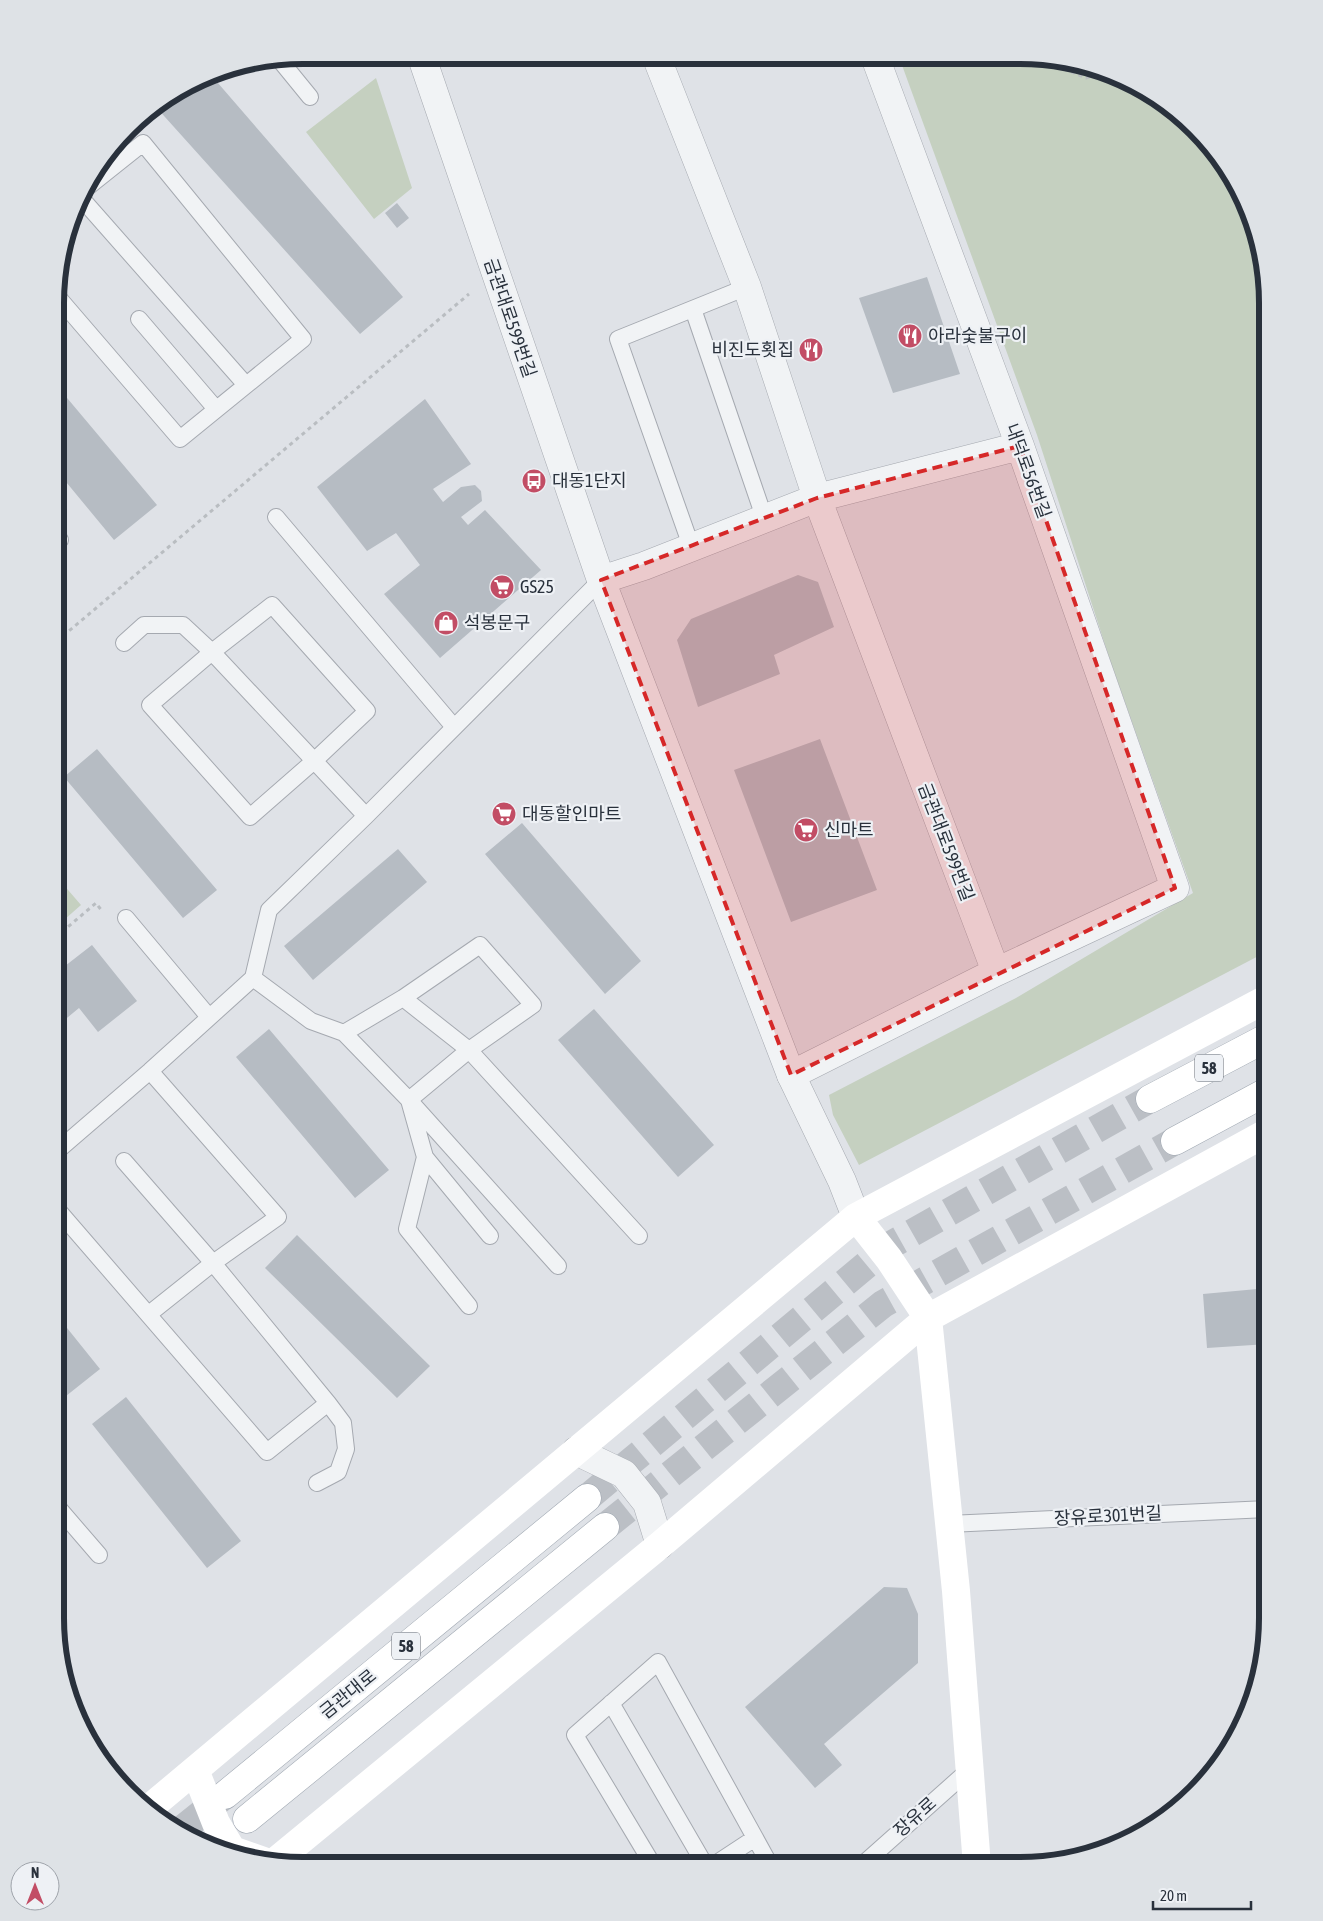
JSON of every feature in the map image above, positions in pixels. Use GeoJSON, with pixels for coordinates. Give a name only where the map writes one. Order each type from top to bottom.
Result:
{"type":"FeatureCollection","features":[{"type":"Feature","properties":{"kind":"main road"},"geometry":{"type":"LineString","coordinates":[[153,1805],[856,1217],[1259,1003]]}},
{"type":"Feature","properties":{"kind":"main road","name":"58"},"geometry":{"type":"LineString","coordinates":[[1150,1099],[1259,1042]]}},
{"type":"Feature","properties":{"kind":"main road"},"geometry":{"type":"LineString","coordinates":[[1175,1141],[1259,1096]]}},
{"type":"Feature","properties":{"kind":"main road"},"geometry":{"type":"LineString","coordinates":[[281,1856],[660,1545],[928,1318],[1259,1137]]}},
{"type":"Feature","properties":{"kind":"main road"},"geometry":{"type":"LineString","coordinates":[[856,1217],[889,1258],[928,1318],[949,1524],[976,1857]]}},
{"type":"Feature","properties":{"kind":"main road","name":"금관대로"},"geometry":{"type":"LineString","coordinates":[[225,1795],[587,1498]]}},
{"type":"Feature","properties":{"kind":"main road","name":"금관대로"},"geometry":{"type":"LineString","coordinates":[[247,1819],[606,1527]]}},
{"type":"Feature","properties":{"kind":"main road"},"geometry":{"type":"LineString","coordinates":[[195,1770],[216,1823],[230,1846]]}},
{"type":"Feature","properties":{"kind":"street","name":"금관대로599번길"},"geometry":{"type":"LineString","coordinates":[[424,64],[601,580],[791,1075],[842,1181],[856,1217]]}},
{"type":"Feature","properties":{"kind":"street","name":"금관대로599번길"},"geometry":{"type":"LineString","coordinates":[[659,64],[747,287],[817,498],[996,972]]}},
{"type":"Feature","properties":{"kind":"street","name":"내덕로56번길"},"geometry":{"type":"LineString","coordinates":[[878,64],[1020,446],[1175,888],[996,972]]}},
{"type":"Feature","properties":{"kind":"street"},"geometry":{"type":"LineString","coordinates":[[601,580],[644,566],[817,498],[1020,446]]}},
{"type":"Feature","properties":{"kind":"street"},"geometry":{"type":"LineString","coordinates":[[791,1075],[996,972]]}},
{"type":"Feature","properties":{"kind":"street"},"geometry":{"type":"LineString","coordinates":[[576,1451],[624,1474],[647,1504],[660,1545]]}},
{"type":"Feature","properties":{"kind":"lane"},"geometry":{"type":"LineString","coordinates":[[283,64],[310,97]]}},
{"type":"Feature","properties":{"kind":"lane"},"geometry":{"type":"LineString","coordinates":[[64,304],[180,439],[303,339],[143,143],[99,178]]}},
{"type":"Feature","properties":{"kind":"lane"},"geometry":{"type":"LineString","coordinates":[[86,202],[246,385]]}},
{"type":"Feature","properties":{"kind":"lane"},"geometry":{"type":"LineString","coordinates":[[690,543],[618,339],[747,287]]}},
{"type":"Feature","properties":{"kind":"lane"},"geometry":{"type":"LineString","coordinates":[[693,309],[763,514]]}},
{"type":"Feature","properties":{"kind":"lane"},"geometry":{"type":"LineString","coordinates":[[139,319],[216,409]]}},
{"type":"Feature","properties":{"kind":"lane"},"geometry":{"type":"LineString","coordinates":[[276,517],[454,727]]}},
{"type":"Feature","properties":{"kind":"lane"},"geometry":{"type":"LineString","coordinates":[[64,1145],[150,1071],[252,978],[269,910],[366,816],[601,580]]}},
{"type":"Feature","properties":{"kind":"lane"},"geometry":{"type":"LineString","coordinates":[[272,605],[367,711],[250,817],[150,705],[212,652],[272,605]]}},
{"type":"Feature","properties":{"kind":"lane"},"geometry":{"type":"LineString","coordinates":[[124,643],[144,625],[183,625],[212,652],[366,816]]}},
{"type":"Feature","properties":{"kind":"lane"},"geometry":{"type":"LineString","coordinates":[[126,918],[209,1018]]}},
{"type":"Feature","properties":{"kind":"lane"},"geometry":{"type":"LineString","coordinates":[[344,1033],[403,998],[480,945],[534,1005],[469,1050],[409,1100]]}},
{"type":"Feature","properties":{"kind":"lane"},"geometry":{"type":"LineString","coordinates":[[252,978],[311,1021],[344,1033],[409,1100],[558,1266]]}},
{"type":"Feature","properties":{"kind":"lane"},"geometry":{"type":"LineString","coordinates":[[403,998],[469,1050],[640,1236]]}},
{"type":"Feature","properties":{"kind":"lane"},"geometry":{"type":"LineString","coordinates":[[149,1314],[213,1263],[278,1217],[150,1071]]}},
{"type":"Feature","properties":{"kind":"lane"},"geometry":{"type":"LineString","coordinates":[[409,1100],[425,1157],[490,1236]]}},
{"type":"Feature","properties":{"kind":"lane"},"geometry":{"type":"LineString","coordinates":[[425,1157],[407,1230],[469,1306]]}},
{"type":"Feature","properties":{"kind":"lane"},"geometry":{"type":"LineString","coordinates":[[124,1161],[213,1263],[343,1423],[346,1448],[338,1472],[318,1483]]}},
{"type":"Feature","properties":{"kind":"lane"},"geometry":{"type":"LineString","coordinates":[[64,1217],[267,1452],[328,1403]]}},
{"type":"Feature","properties":{"kind":"lane","name":"장유로301번길"},"geometry":{"type":"LineString","coordinates":[[949,1524],[1259,1508]]}},
{"type":"Feature","properties":{"kind":"lane"},"geometry":{"type":"LineString","coordinates":[[64,1514],[99,1555]]}},
{"type":"Feature","properties":{"kind":"lane"},"geometry":{"type":"LineString","coordinates":[[649,1857],[574,1735],[658,1662],[766,1857]]}},
{"type":"Feature","properties":{"kind":"lane"},"geometry":{"type":"LineString","coordinates":[[611,1703],[700,1857]]}},
{"type":"Feature","properties":{"kind":"lane","name":"장유로"},"geometry":{"type":"LineString","coordinates":[[871,1857],[970,1769]]}},
{"type":"Feature","properties":{"kind":"lane"},"geometry":{"type":"LineString","coordinates":[[726,1857],[755,1838]]}},
{"type":"Feature","properties":{"kind":"path"},"geometry":{"type":"LineString","coordinates":[[1059,67],[1086,78],[1094,75]]}},
{"type":"Feature","properties":{"kind":"path"},"geometry":{"type":"LineString","coordinates":[[64,635],[468,294]]}},
{"type":"Feature","properties":{"kind":"path"},"geometry":{"type":"LineString","coordinates":[[64,931],[96,903],[107,918]]}},
{"type":"Feature","properties":{"kind":"highlighted area"},"geometry":{"type":"Polygon","coordinates":[[[1020,446],[1175,888],[791,1075],[601,580],[817,498],[1020,446]]]}},
{"type":"Feature","properties":{"kind":"green space"},"geometry":{"type":"Polygon","coordinates":[[[902,64],[1036,64],[1067,68],[1097,76],[1126,88],[1166,113],[1200,145],[1219,170],[1241,211],[1255,256],[1259,287],[1259,956],[859,1165],[833,1115],[829,1095],[1016,998],[1193,893],[1110,660],[1037,435],[902,64]]]}},
{"type":"Feature","properties":{"kind":"green space"},"geometry":{"type":"Polygon","coordinates":[[[376,78],[412,188],[374,219],[306,132],[376,78]]]}},
{"type":"Feature","properties":{"kind":"green space"},"geometry":{"type":"Polygon","coordinates":[[[64,885],[81,905],[64,920],[64,885]]]}},
{"type":"Feature","properties":{"kind":"building"},"geometry":{"type":"Polygon","coordinates":[[[215,80],[403,297],[360,334],[160,111],[197,88],[215,80]]]}},
{"type":"Feature","properties":{"kind":"building"},"geometry":{"type":"Polygon","coordinates":[[[397,203],[409,218],[397,228],[385,213],[397,203]]]}},
{"type":"Feature","properties":{"kind":"building","name":"아라숯불구이"},"geometry":{"type":"Polygon","coordinates":[[[927,277],[960,374],[893,393],[859,298],[927,277]]]}},
{"type":"Feature","properties":{"kind":"building"},"geometry":{"type":"Polygon","coordinates":[[[64,394],[157,505],[114,540],[64,479],[64,394]]]}},
{"type":"Feature","properties":{"kind":"building"},"geometry":{"type":"Polygon","coordinates":[[[425,399],[471,464],[433,489],[443,502],[461,487],[475,485],[481,491],[482,501],[461,517],[468,525],[485,510],[541,570],[440,658],[384,594],[420,565],[396,533],[367,551],[317,487],[425,399]]]}},
{"type":"Feature","properties":{"kind":"building"},"geometry":{"type":"Polygon","coordinates":[[[798,575],[818,582],[834,627],[774,655],[780,674],[698,707],[677,640],[691,619],[798,575]]]}},
{"type":"Feature","properties":{"kind":"building","name":"신마트"},"geometry":{"type":"Polygon","coordinates":[[[820,739],[877,890],[791,922],[734,770],[820,739]]]}},
{"type":"Feature","properties":{"kind":"building"},"geometry":{"type":"Polygon","coordinates":[[[97,749],[217,890],[183,918],[64,777],[97,749]]]}},
{"type":"Feature","properties":{"kind":"building"},"geometry":{"type":"Polygon","coordinates":[[[522,823],[641,961],[605,994],[485,854],[522,823]]]}},
{"type":"Feature","properties":{"kind":"building"},"geometry":{"type":"Polygon","coordinates":[[[398,849],[427,882],[313,980],[284,946],[398,849]]]}},
{"type":"Feature","properties":{"kind":"building"},"geometry":{"type":"Polygon","coordinates":[[[92,945],[137,1001],[98,1032],[79,1008],[64,1020],[64,967],[92,945]]]}},
{"type":"Feature","properties":{"kind":"building"},"geometry":{"type":"Polygon","coordinates":[[[594,1009],[714,1145],[678,1177],[558,1040],[594,1009]]]}},
{"type":"Feature","properties":{"kind":"building"},"geometry":{"type":"Polygon","coordinates":[[[269,1029],[389,1170],[355,1198],[236,1057],[269,1029]]]}},
{"type":"Feature","properties":{"kind":"building"},"geometry":{"type":"Polygon","coordinates":[[[297,1235],[430,1366],[397,1398],[265,1268],[297,1235]]]}},
{"type":"Feature","properties":{"kind":"building"},"geometry":{"type":"Polygon","coordinates":[[[1259,1289],[1259,1345],[1207,1348],[1203,1294],[1259,1289]]]}},
{"type":"Feature","properties":{"kind":"building"},"geometry":{"type":"Polygon","coordinates":[[[64,1324],[100,1369],[66,1396],[64,1393],[64,1324]]]}},
{"type":"Feature","properties":{"kind":"building"},"geometry":{"type":"Polygon","coordinates":[[[126,1397],[241,1541],[207,1568],[92,1424],[126,1397]]]}},
{"type":"Feature","properties":{"kind":"building"},"geometry":{"type":"Polygon","coordinates":[[[884,1587],[907,1588],[918,1614],[918,1663],[824,1744],[842,1765],[815,1788],[745,1707],[884,1587]]]}},
{"type":"Feature","properties":{"kind":"tunnel"},"geometry":{"type":"LineString","coordinates":[[587,1498],[889,1246],[1150,1099]]}},
{"type":"Feature","properties":{"kind":"tunnel"},"geometry":{"type":"LineString","coordinates":[[605,1527],[883,1304],[1175,1141]]}},
{"type":"Feature","properties":{"kind":"tunnel"},"geometry":{"type":"LineString","coordinates":[[186,1826],[225,1795]]}},
{"type":"Feature","properties":{"kind":"place","name":"아라숯불구이"},"geometry":{"type":"Point","coordinates":[910,336]}},
{"type":"Feature","properties":{"kind":"place","name":"비진도횟집"},"geometry":{"type":"Point","coordinates":[811,350]}},
{"type":"Feature","properties":{"kind":"place","name":"대동1단지"},"geometry":{"type":"Point","coordinates":[534,481]}},
{"type":"Feature","properties":{"kind":"place","name":"GS25"},"geometry":{"type":"Point","coordinates":[502,587]}},
{"type":"Feature","properties":{"kind":"place","name":"석봉문구"},"geometry":{"type":"Point","coordinates":[446,623]}},
{"type":"Feature","properties":{"kind":"place","name":"대동할인마트"},"geometry":{"type":"Point","coordinates":[504,814]}},
{"type":"Feature","properties":{"kind":"place","name":"신마트"},"geometry":{"type":"Point","coordinates":[806,830]}}]}
